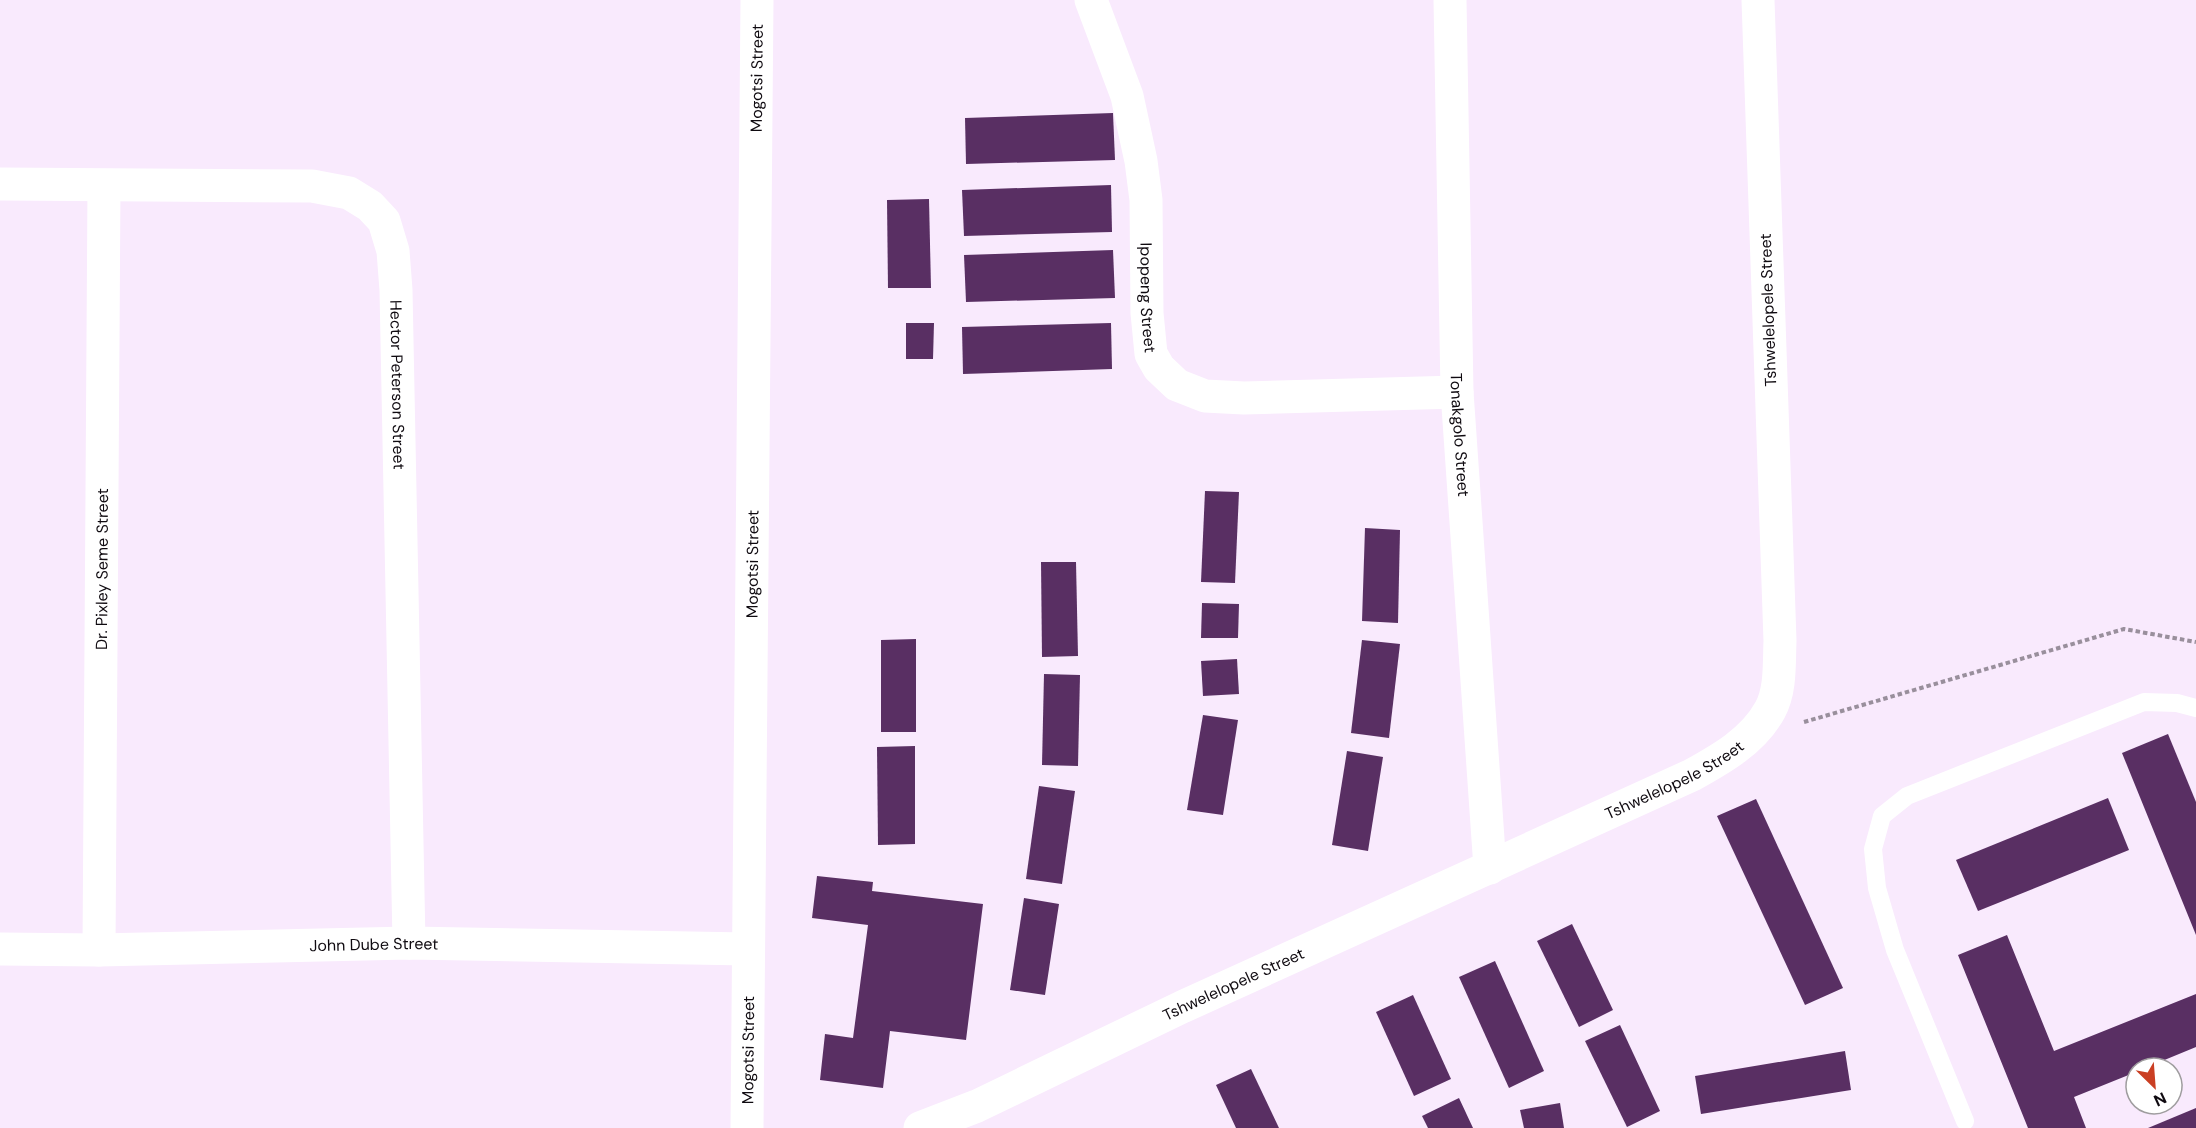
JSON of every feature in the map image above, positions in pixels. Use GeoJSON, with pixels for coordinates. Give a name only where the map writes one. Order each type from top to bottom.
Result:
{"type":"FeatureCollection","features":[{"type":"Feature","properties":{"kind":"street","name":"Mogotsi Street"},"geometry":{"type":"LineString","coordinates":[[747,1128],[757,0]]}},
{"type":"Feature","properties":{"kind":"street","name":"Ipopeng Street"},"geometry":{"type":"LineString","coordinates":[[1091,0],[1127,96],[1141,161],[1146,200],[1147,313],[1151,354],[1159,368],[1177,385],[1205,396],[1244,398],[1457,392]]}},
{"type":"Feature","properties":{"kind":"street","name":"Tonakgolo Street"},"geometry":{"type":"LineString","coordinates":[[1450,0],[1457,392],[1490,868]]}},
{"type":"Feature","properties":{"kind":"street","name":"Tshwelelopele Street"},"geometry":{"type":"LineString","coordinates":[[920,1128],[977,1106],[1182,1007],[1692,776],[1727,755],[1751,734],[1770,709],[1778,681],[1780,641],[1758,0]]}},
{"type":"Feature","properties":{"kind":"street","name":"Hector Peterson Street"},"geometry":{"type":"LineString","coordinates":[[0,184],[312,186],[349,193],[369,206],[384,221],[393,251],[396,290],[409,943]]}},
{"type":"Feature","properties":{"kind":"street","name":"Dr. Pixley Seme Street"},"geometry":{"type":"LineString","coordinates":[[99,951],[104,186]]}},
{"type":"Feature","properties":{"kind":"street","name":"John Dube Street"},"geometry":{"type":"LineString","coordinates":[[0,949],[99,951],[409,943],[747,949]]}},
{"type":"Feature","properties":{"kind":"lane"},"geometry":{"type":"LineString","coordinates":[[1965,1121],[1895,950],[1877,888],[1873,849],[1882,816],[1907,796],[2144,702],[2177,703],[2196,708]]}},
{"type":"Feature","properties":{"kind":"path"},"geometry":{"type":"LineString","coordinates":[[1797,725],[2124,629],[2196,642]]}},
{"type":"Feature","properties":{"kind":"building"},"geometry":{"type":"Polygon","coordinates":[[[1113,113],[1115,160],[966,164],[965,118],[1113,113]]]}},
{"type":"Feature","properties":{"kind":"building"},"geometry":{"type":"Polygon","coordinates":[[[1111,185],[1112,232],[964,236],[962,190],[1111,185]]]}},
{"type":"Feature","properties":{"kind":"building"},"geometry":{"type":"Polygon","coordinates":[[[929,199],[931,288],[888,288],[887,200],[929,199]]]}},
{"type":"Feature","properties":{"kind":"building"},"geometry":{"type":"Polygon","coordinates":[[[1113,250],[1115,298],[966,302],[964,255],[1113,250]]]}},
{"type":"Feature","properties":{"kind":"building"},"geometry":{"type":"Polygon","coordinates":[[[906,323],[934,323],[933,359],[906,359],[906,323]]]}},
{"type":"Feature","properties":{"kind":"building"},"geometry":{"type":"Polygon","coordinates":[[[1111,323],[1112,369],[963,374],[962,327],[1111,323]]]}},
{"type":"Feature","properties":{"kind":"building"},"geometry":{"type":"Polygon","coordinates":[[[1205,491],[1239,492],[1235,583],[1201,582],[1205,491]]]}},
{"type":"Feature","properties":{"kind":"building"},"geometry":{"type":"Polygon","coordinates":[[[1365,528],[1400,530],[1398,623],[1362,621],[1365,528]]]}},
{"type":"Feature","properties":{"kind":"building"},"geometry":{"type":"Polygon","coordinates":[[[1041,562],[1076,562],[1078,656],[1042,657],[1041,562]]]}},
{"type":"Feature","properties":{"kind":"building"},"geometry":{"type":"Polygon","coordinates":[[[1202,603],[1239,604],[1238,638],[1201,638],[1202,603]]]}},
{"type":"Feature","properties":{"kind":"building"},"geometry":{"type":"Polygon","coordinates":[[[916,639],[916,732],[881,732],[881,640],[916,639]]]}},
{"type":"Feature","properties":{"kind":"building"},"geometry":{"type":"Polygon","coordinates":[[[1362,640],[1400,644],[1389,738],[1351,733],[1362,640]]]}},
{"type":"Feature","properties":{"kind":"building"},"geometry":{"type":"Polygon","coordinates":[[[1237,659],[1239,694],[1203,696],[1201,661],[1237,659]]]}},
{"type":"Feature","properties":{"kind":"building"},"geometry":{"type":"Polygon","coordinates":[[[1044,674],[1080,675],[1078,766],[1042,765],[1044,674]]]}},
{"type":"Feature","properties":{"kind":"building"},"geometry":{"type":"Polygon","coordinates":[[[1203,715],[1238,720],[1223,815],[1187,810],[1203,715]]]}},
{"type":"Feature","properties":{"kind":"building"},"geometry":{"type":"Polygon","coordinates":[[[2168,734],[2196,802],[2196,935],[2122,753],[2168,734]]]}},
{"type":"Feature","properties":{"kind":"building"},"geometry":{"type":"Polygon","coordinates":[[[915,746],[915,844],[878,845],[877,747],[915,746]]]}},
{"type":"Feature","properties":{"kind":"building"},"geometry":{"type":"Polygon","coordinates":[[[1347,751],[1383,757],[1368,851],[1332,845],[1347,751]]]}},
{"type":"Feature","properties":{"kind":"building"},"geometry":{"type":"Polygon","coordinates":[[[1039,786],[1075,791],[1062,884],[1026,879],[1039,786]]]}},
{"type":"Feature","properties":{"kind":"building"},"geometry":{"type":"Polygon","coordinates":[[[2108,798],[2129,850],[1978,911],[1956,860],[2108,798]]]}},
{"type":"Feature","properties":{"kind":"building"},"geometry":{"type":"Polygon","coordinates":[[[1756,799],[1843,988],[1805,1005],[1717,816],[1756,799]]]}},
{"type":"Feature","properties":{"kind":"building"},"geometry":{"type":"Polygon","coordinates":[[[817,876],[873,882],[872,891],[983,904],[966,1040],[890,1031],[883,1088],[820,1080],[825,1034],[853,1038],[868,925],[812,918],[817,876]]]}},
{"type":"Feature","properties":{"kind":"building"},"geometry":{"type":"Polygon","coordinates":[[[1024,898],[1059,904],[1045,995],[1010,990],[1024,898]]]}},
{"type":"Feature","properties":{"kind":"building"},"geometry":{"type":"Polygon","coordinates":[[[1572,924],[1613,1010],[1579,1027],[1537,941],[1572,924]]]}},
{"type":"Feature","properties":{"kind":"building"},"geometry":{"type":"Polygon","coordinates":[[[2007,935],[2054,1051],[2196,994],[2196,1047],[2174,1056],[2124,1056],[2124,1077],[2074,1097],[2086,1128],[2028,1128],[1958,955],[2007,935]]]}},
{"type":"Feature","properties":{"kind":"building"},"geometry":{"type":"Polygon","coordinates":[[[1495,961],[1544,1071],[1509,1088],[1459,977],[1495,961]]]}},
{"type":"Feature","properties":{"kind":"building"},"geometry":{"type":"Polygon","coordinates":[[[1413,995],[1451,1079],[1414,1096],[1376,1012],[1413,995]]]}},
{"type":"Feature","properties":{"kind":"building"},"geometry":{"type":"Polygon","coordinates":[[[1620,1025],[1660,1111],[1627,1127],[1585,1041],[1620,1025]]]}},
{"type":"Feature","properties":{"kind":"building"},"geometry":{"type":"Polygon","coordinates":[[[1845,1051],[1851,1090],[1701,1114],[1695,1076],[1845,1051]]]}},
{"type":"Feature","properties":{"kind":"building"},"geometry":{"type":"Polygon","coordinates":[[[1251,1069],[1279,1128],[1236,1128],[1216,1085],[1251,1069]]]}},
{"type":"Feature","properties":{"kind":"building"},"geometry":{"type":"Polygon","coordinates":[[[1459,1098],[1473,1128],[1428,1128],[1422,1116],[1459,1098]]]}},
{"type":"Feature","properties":{"kind":"building"},"geometry":{"type":"Polygon","coordinates":[[[1560,1103],[1564,1128],[1524,1128],[1520,1110],[1560,1103]]]}},
{"type":"Feature","properties":{"kind":"building"},"geometry":{"type":"Polygon","coordinates":[[[2196,1108],[2196,1128],[2148,1128],[2177,1116],[2184,1116],[2184,1113],[2196,1108]]]}}]}
